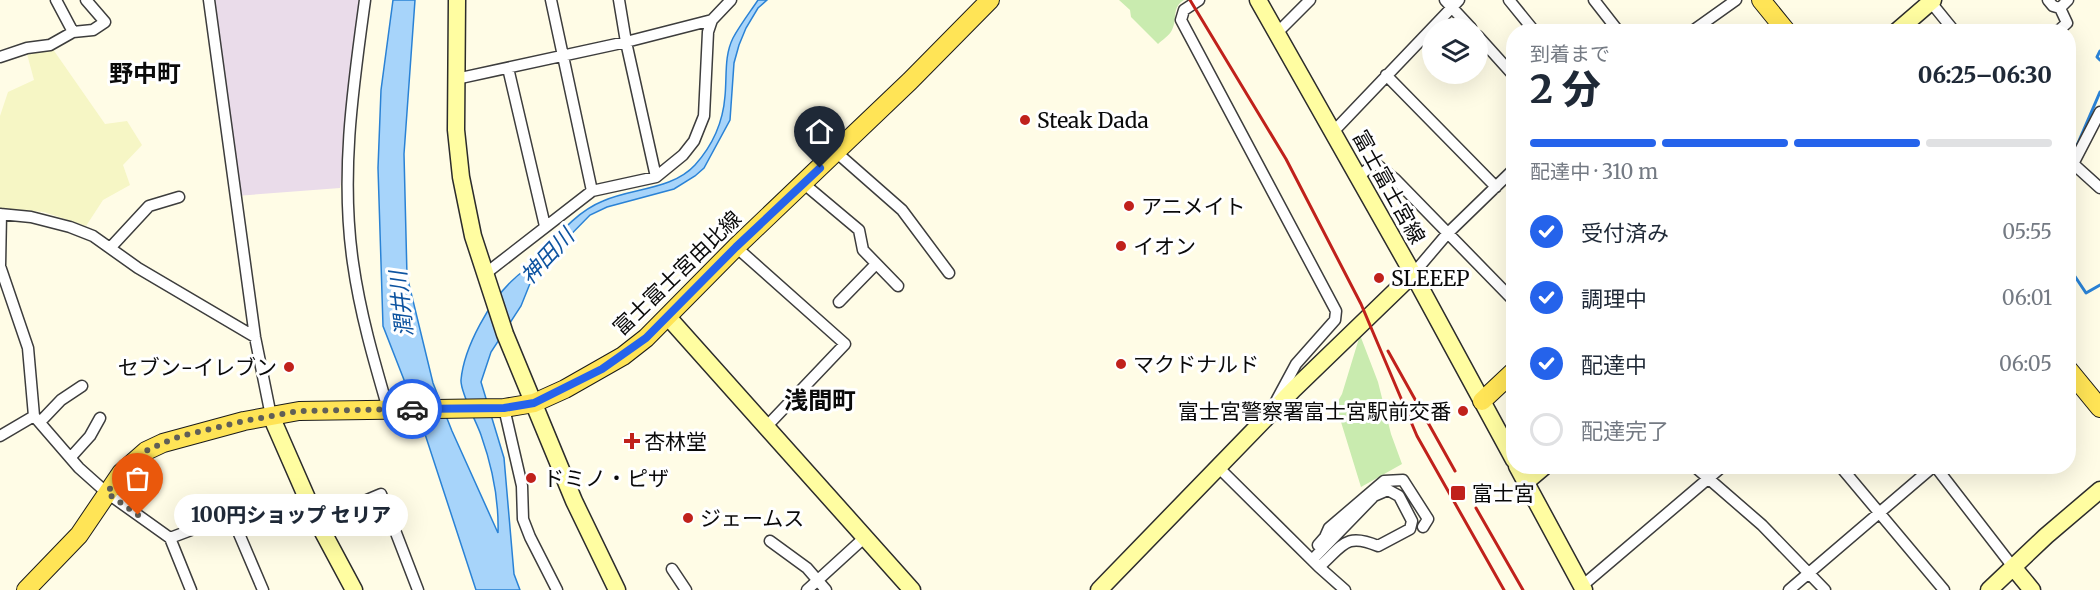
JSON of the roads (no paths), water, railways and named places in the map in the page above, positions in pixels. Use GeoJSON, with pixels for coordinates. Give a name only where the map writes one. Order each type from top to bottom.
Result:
{"type":"FeatureCollection","features":[{"type":"Feature","properties":{"kind":"main road","name":"富士富士宮由比線"},"geometry":{"type":"LineString","coordinates":[[26,590],[79,535],[121,473],[146,451],[163,443],[233,424],[299,411],[504,408],[534,403],[565,389],[623,356],[668,317],[736,247],[990,0]]}},
{"type":"Feature","properties":{"kind":"main road"},"geometry":{"type":"LineString","coordinates":[[1761,0],[1780,24]]}},
{"type":"Feature","properties":{"kind":"main road"},"geometry":{"type":"LineString","coordinates":[[1482,401],[1506,378]]}},
{"type":"Feature","properties":{"kind":"main road"},"geometry":{"type":"LineString","coordinates":[[2076,378],[2098,401]]}},
{"type":"Feature","properties":{"kind":"street"},"geometry":{"type":"LineString","coordinates":[[56,0],[73,32]]}},
{"type":"Feature","properties":{"kind":"street"},"geometry":{"type":"LineString","coordinates":[[0,57],[27,48],[50,45],[73,32],[93,30],[105,22],[86,0]]}},
{"type":"Feature","properties":{"kind":"street"},"geometry":{"type":"LineString","coordinates":[[209,0],[255,337],[271,416],[317,521],[354,590]]}},
{"type":"Feature","properties":{"kind":"street"},"geometry":{"type":"LineString","coordinates":[[365,0],[351,116],[348,218],[353,264],[364,321],[388,409]]}},
{"type":"Feature","properties":{"kind":"street"},"geometry":{"type":"LineString","coordinates":[[457,0],[456,130],[461,177],[473,236],[505,334],[574,501],[617,590]]}},
{"type":"Feature","properties":{"kind":"street"},"geometry":{"type":"LineString","coordinates":[[550,0],[592,191]]}},
{"type":"Feature","properties":{"kind":"street"},"geometry":{"type":"LineString","coordinates":[[619,0],[656,177]]}},
{"type":"Feature","properties":{"kind":"street"},"geometry":{"type":"LineString","coordinates":[[486,279],[545,226],[571,209],[592,191],[656,177],[683,155],[699,132],[704,116],[708,32],[712,20],[731,0]]}},
{"type":"Feature","properties":{"kind":"street"},"geometry":{"type":"LineString","coordinates":[[1199,0],[1184,10],[1181,20],[1336,311],[1335,320],[1296,364],[1266,419]]}},
{"type":"Feature","properties":{"kind":"street","name":"富士富士宮線"},"geometry":{"type":"LineString","coordinates":[[1258,0],[1413,274],[1506,445]]}},
{"type":"Feature","properties":{"kind":"street"},"geometry":{"type":"LineString","coordinates":[[1277,33],[1310,0]]}},
{"type":"Feature","properties":{"kind":"street"},"geometry":{"type":"LineString","coordinates":[[1509,0],[1528,24]]}},
{"type":"Feature","properties":{"kind":"street"},"geometry":{"type":"LineString","coordinates":[[1594,0],[1613,24]]}},
{"type":"Feature","properties":{"kind":"street"},"geometry":{"type":"LineString","coordinates":[[1702,24],[1736,0]]}},
{"type":"Feature","properties":{"kind":"street"},"geometry":{"type":"LineString","coordinates":[[2048,0],[2053,6],[2064,4],[2066,24]]}},
{"type":"Feature","properties":{"kind":"street"},"geometry":{"type":"LineString","coordinates":[[1905,24],[1931,1],[1949,24]]}},
{"type":"Feature","properties":{"kind":"street"},"geometry":{"type":"LineString","coordinates":[[1333,132],[1452,3],[1463,18]]}},
{"type":"Feature","properties":{"kind":"street"},"geometry":{"type":"LineString","coordinates":[[456,80],[712,20]]}},
{"type":"Feature","properties":{"kind":"street"},"geometry":{"type":"LineString","coordinates":[[1488,47],[1506,67]]}},
{"type":"Feature","properties":{"kind":"street"},"geometry":{"type":"LineString","coordinates":[[508,68],[545,226]]}},
{"type":"Feature","properties":{"kind":"street"},"geometry":{"type":"LineString","coordinates":[[1386,75],[1496,188]]}},
{"type":"Feature","properties":{"kind":"street"},"geometry":{"type":"LineString","coordinates":[[2076,153],[2100,112]]}},
{"type":"Feature","properties":{"kind":"street"},"geometry":{"type":"LineString","coordinates":[[836,152],[902,210],[949,273]]}},
{"type":"Feature","properties":{"kind":"street"},"geometry":{"type":"LineString","coordinates":[[1358,177],[1375,163],[1395,179],[1506,293]]}},
{"type":"Feature","properties":{"kind":"street"},"geometry":{"type":"LineString","coordinates":[[2076,166],[2100,188]]}},
{"type":"Feature","properties":{"kind":"street"},"geometry":{"type":"LineString","coordinates":[[1099,590],[1266,419],[1413,274],[1447,234],[1506,177]]}},
{"type":"Feature","properties":{"kind":"street"},"geometry":{"type":"LineString","coordinates":[[803,183],[859,230],[863,250],[898,286]]}},
{"type":"Feature","properties":{"kind":"street"},"geometry":{"type":"LineString","coordinates":[[111,247],[149,206],[179,197]]}},
{"type":"Feature","properties":{"kind":"street"},"geometry":{"type":"LineString","coordinates":[[191,590],[170,538],[107,493],[70,457],[37,419],[28,348],[0,266],[0,214],[30,217],[70,227],[93,236],[138,268],[255,337]]}},
{"type":"Feature","properties":{"kind":"street"},"geometry":{"type":"LineString","coordinates":[[736,247],[845,344],[767,426]]}},
{"type":"Feature","properties":{"kind":"street"},"geometry":{"type":"LineString","coordinates":[[839,302],[876,264]]}},
{"type":"Feature","properties":{"kind":"street"},"geometry":{"type":"LineString","coordinates":[[668,317],[912,590]]}},
{"type":"Feature","properties":{"kind":"street"},"geometry":{"type":"LineString","coordinates":[[0,436],[37,419],[82,386]]}},
{"type":"Feature","properties":{"kind":"street"},"geometry":{"type":"LineString","coordinates":[[504,408],[522,486],[523,519],[557,590]]}},
{"type":"Feature","properties":{"kind":"street"},"geometry":{"type":"LineString","coordinates":[[70,457],[90,436],[100,418]]}},
{"type":"Feature","properties":{"kind":"street"},"geometry":{"type":"LineString","coordinates":[[1219,468],[1345,590]]}},
{"type":"Feature","properties":{"kind":"street"},"geometry":{"type":"LineString","coordinates":[[1522,474],[1583,588],[1713,474]]}},
{"type":"Feature","properties":{"kind":"street"},"geometry":{"type":"LineString","coordinates":[[1526,482],[1536,474]]}},
{"type":"Feature","properties":{"kind":"street"},"geometry":{"type":"LineString","coordinates":[[1703,474],[1762,525],[1824,590]]}},
{"type":"Feature","properties":{"kind":"street"},"geometry":{"type":"LineString","coordinates":[[1847,474],[1944,590]]}},
{"type":"Feature","properties":{"kind":"street"},"geometry":{"type":"LineString","coordinates":[[1789,590],[1924,474]]}},
{"type":"Feature","properties":{"kind":"street"},"geometry":{"type":"LineString","coordinates":[[1940,474],[2032,590]]}},
{"type":"Feature","properties":{"kind":"street"},"geometry":{"type":"LineString","coordinates":[[1315,547],[1325,537],[1329,528],[1384,481],[1403,480],[1428,519],[1424,527]]}},
{"type":"Feature","properties":{"kind":"street"},"geometry":{"type":"LineString","coordinates":[[1388,490],[1399,496],[1412,521],[1410,529],[1378,546],[1361,539],[1349,540],[1316,564],[1374,496],[1388,490]]}},
{"type":"Feature","properties":{"kind":"street"},"geometry":{"type":"LineString","coordinates":[[1989,590],[2046,536],[2100,490]]}},
{"type":"Feature","properties":{"kind":"street"},"geometry":{"type":"LineString","coordinates":[[317,521],[381,494],[418,590]]}},
{"type":"Feature","properties":{"kind":"street"},"geometry":{"type":"LineString","coordinates":[[170,538],[231,515],[263,590]]}},
{"type":"Feature","properties":{"kind":"street"},"geometry":{"type":"LineString","coordinates":[[807,590],[864,538]]}},
{"type":"Feature","properties":{"kind":"street"},"geometry":{"type":"LineString","coordinates":[[770,541],[807,568],[826,590]]}},
{"type":"Feature","properties":{"kind":"street"},"geometry":{"type":"LineString","coordinates":[[672,569],[686,590]]}},
{"type":"Feature","properties":{"kind":"water"},"geometry":{"type":"Polygon","coordinates":[[[393,0],[415,0],[404,154],[407,276],[433,383],[498,533],[496,496],[488,459],[461,385],[467,353],[480,325],[506,287],[532,264],[564,228],[582,213],[603,201],[675,179],[695,165],[712,141],[719,124],[724,106],[727,59],[733,38],[758,0],[767,0],[758,8],[739,45],[734,63],[730,120],[704,168],[674,189],[607,207],[590,215],[533,276],[521,306],[491,352],[481,382],[504,458],[514,574],[520,590],[476,590],[424,431],[383,326],[378,168],[381,90],[393,0]]]}},
{"type":"Feature","properties":{"kind":"waterway"},"geometry":{"type":"LineString","coordinates":[[2100,51],[2097,57],[2100,60]]}},
{"type":"Feature","properties":{"kind":"waterway"},"geometry":{"type":"LineString","coordinates":[[2076,148],[2100,92]]}},
{"type":"Feature","properties":{"kind":"waterway"},"geometry":{"type":"LineString","coordinates":[[2076,278],[2086,293],[2100,285]]}},
{"type":"Feature","properties":{"kind":"railway"},"geometry":{"type":"LineString","coordinates":[[1190,0],[1286,159],[1361,304],[1417,436],[1504,590]]}},
{"type":"Feature","properties":{"kind":"railway"},"geometry":{"type":"LineString","coordinates":[[1388,351],[1455,471]]}},
{"type":"Feature","properties":{"kind":"railway"},"geometry":{"type":"LineString","coordinates":[[1476,508],[1523,590]]}},
{"type":"Feature","properties":{"kind":"place","name":"Steak Dada"},"geometry":{"type":"Point","coordinates":[1025,120]}},
{"type":"Feature","properties":{"kind":"place","name":"アニメイト"},"geometry":{"type":"Point","coordinates":[1129,206]}},
{"type":"Feature","properties":{"kind":"place","name":"イオン"},"geometry":{"type":"Point","coordinates":[1121,246]}},
{"type":"Feature","properties":{"kind":"place","name":"SLEEEP"},"geometry":{"type":"Point","coordinates":[1379,278]}},
{"type":"Feature","properties":{"kind":"place","name":"マクドナルド"},"geometry":{"type":"Point","coordinates":[1121,364]}},
{"type":"Feature","properties":{"kind":"place","name":"セブン-イレブン"},"geometry":{"type":"Point","coordinates":[289,367]}},
{"type":"Feature","properties":{"kind":"place","name":"富士宮警察署富士宮駅前交番"},"geometry":{"type":"Point","coordinates":[1463,411]}},
{"type":"Feature","properties":{"kind":"place","name":"杏林堂"},"geometry":{"type":"Point","coordinates":[632,441]}},
{"type":"Feature","properties":{"kind":"place","name":"ドミノ・ピザ"},"geometry":{"type":"Point","coordinates":[531,478]}},
{"type":"Feature","properties":{"kind":"place","name":"富士宮"},"geometry":{"type":"Point","coordinates":[1458,493]}},
{"type":"Feature","properties":{"kind":"place","name":"100円ショップ セリア"},"geometry":{"type":"Point","coordinates":[138,515]}},
{"type":"Feature","properties":{"kind":"place","name":"ジェームス"},"geometry":{"type":"Point","coordinates":[688,518]}},
{"type":"Feature","properties":{"kind":"district","name":"野中町"},"geometry":{"type":"Point","coordinates":[145,73]}},
{"type":"Feature","properties":{"kind":"district","name":"浅間町"},"geometry":{"type":"Point","coordinates":[820,400]}},
{"type":"Feature","properties":{"kind":"water label","name":"神田川"},"geometry":{"type":"Point","coordinates":[547,256]}},
{"type":"Feature","properties":{"kind":"water label","name":"潤井川"},"geometry":{"type":"Point","coordinates":[401,304]}}]}
